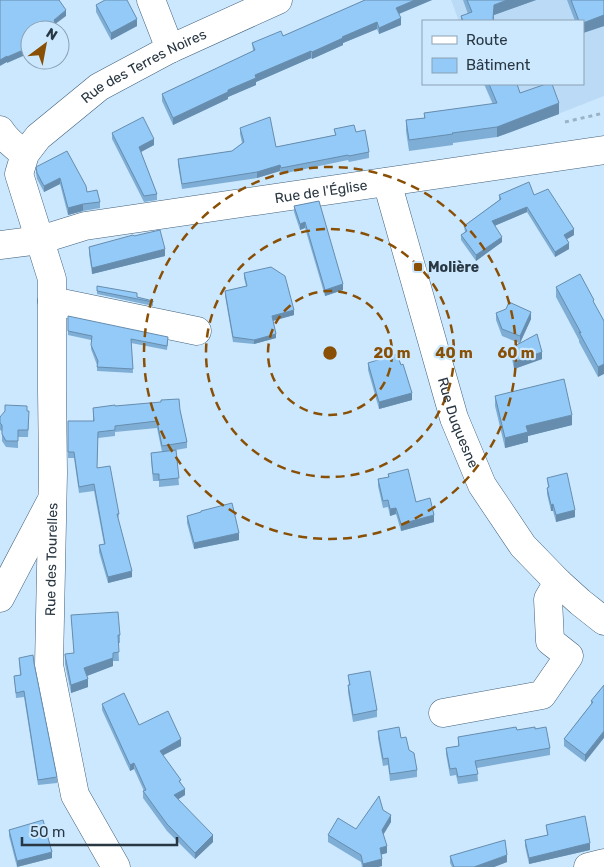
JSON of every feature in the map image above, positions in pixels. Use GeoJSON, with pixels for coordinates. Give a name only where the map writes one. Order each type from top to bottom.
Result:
{"type":"FeatureCollection","features":[{"type":"Feature","properties":{"kind":"street"},"geometry":{"type":"LineString","coordinates":[[151,0],[170,49]]}},
{"type":"Feature","properties":{"kind":"street","name":"Rue des Terres Noires"},"geometry":{"type":"LineString","coordinates":[[25,154],[38,137],[99,87],[170,49],[278,0]]}},
{"type":"Feature","properties":{"kind":"street"},"geometry":{"type":"LineString","coordinates":[[0,130],[13,146],[25,154]]}},
{"type":"Feature","properties":{"kind":"street","name":"Rue des Tourelles"},"geometry":{"type":"LineString","coordinates":[[25,154],[19,174],[52,279],[53,473],[50,664],[75,795],[116,867]]}},
{"type":"Feature","properties":{"kind":"street","name":"Rue de l'Église"},"geometry":{"type":"LineString","coordinates":[[0,245],[40,240],[84,226],[387,182],[600,158]]}},
{"type":"Feature","properties":{"kind":"street","name":"Rue Duquesne"},"geometry":{"type":"LineString","coordinates":[[387,182],[454,418],[482,485],[523,546],[558,582],[604,621]]}},
{"type":"Feature","properties":{"kind":"street"},"geometry":{"type":"LineString","coordinates":[[52,301],[197,331]]}},
{"type":"Feature","properties":{"kind":"street"},"geometry":{"type":"LineString","coordinates":[[1,593],[52,499]]}},
{"type":"Feature","properties":{"kind":"street"},"geometry":{"type":"LineString","coordinates":[[443,713],[542,695],[570,656],[550,641],[548,598],[558,582]]}},
{"type":"Feature","properties":{"kind":"street"},"geometry":{"type":"LineString","coordinates":[[588,867],[604,863]]}},
{"type":"Feature","properties":{"kind":"path"},"geometry":{"type":"LineString","coordinates":[[565,122],[604,114]]}},
{"type":"Feature","properties":{"kind":"shaded area"},"geometry":{"type":"Polygon","coordinates":[[[451,0],[604,0],[604,96],[504,135],[484,85],[584,85],[584,20],[459,20],[451,0]]]}},
{"type":"Feature","properties":{"kind":"building"},"geometry":{"type":"Polygon","coordinates":[[[0,0],[59,0],[66,10],[54,20],[20,20],[20,51],[0,60],[0,0]]]}},
{"type":"Feature","properties":{"kind":"building"},"geometry":{"type":"Polygon","coordinates":[[[105,0],[127,0],[137,19],[111,33],[96,5],[105,0]]]}},
{"type":"Feature","properties":{"kind":"building"},"geometry":{"type":"Polygon","coordinates":[[[365,0],[415,0],[396,8],[401,18],[379,28],[377,22],[312,52],[255,75],[256,78],[173,118],[162,94],[255,50],[252,43],[281,31],[283,36],[365,0]]]}},
{"type":"Feature","properties":{"kind":"building"},"geometry":{"type":"Polygon","coordinates":[[[467,0],[507,0],[494,5],[494,20],[463,20],[461,16],[472,12],[467,0]]]}},
{"type":"Feature","properties":{"kind":"building"},"geometry":{"type":"Polygon","coordinates":[[[571,0],[604,0],[604,15],[584,23],[584,20],[579,20],[571,0]]]}},
{"type":"Feature","properties":{"kind":"building"},"geometry":{"type":"Polygon","coordinates":[[[489,85],[517,85],[520,93],[543,85],[552,85],[559,103],[497,127],[409,140],[406,120],[425,118],[424,113],[497,103],[489,85]]]}},
{"type":"Feature","properties":{"kind":"building"},"geometry":{"type":"Polygon","coordinates":[[[143,117],[154,139],[139,147],[157,194],[144,196],[112,133],[143,117]]]}},
{"type":"Feature","properties":{"kind":"building"},"geometry":{"type":"Polygon","coordinates":[[[270,117],[276,147],[336,135],[334,129],[354,125],[356,132],[365,130],[369,152],[281,168],[280,165],[257,172],[182,184],[178,159],[232,151],[244,142],[240,128],[270,117]]]}},
{"type":"Feature","properties":{"kind":"building"},"geometry":{"type":"Polygon","coordinates":[[[67,151],[86,186],[87,192],[97,190],[100,202],[68,208],[60,178],[44,186],[36,167],[67,151]]]}},
{"type":"Feature","properties":{"kind":"building"},"geometry":{"type":"Polygon","coordinates":[[[529,182],[534,195],[548,189],[574,229],[564,235],[569,243],[555,252],[527,207],[492,221],[502,237],[476,255],[461,235],[467,231],[464,226],[501,199],[499,195],[529,182]]]}},
{"type":"Feature","properties":{"kind":"building"},"geometry":{"type":"Polygon","coordinates":[[[319,201],[343,284],[325,290],[305,222],[300,224],[294,206],[319,201]]]}},
{"type":"Feature","properties":{"kind":"building"},"geometry":{"type":"Polygon","coordinates":[[[160,230],[165,249],[92,268],[89,247],[160,230]]]}},
{"type":"Feature","properties":{"kind":"building"},"geometry":{"type":"Polygon","coordinates":[[[271,267],[285,276],[294,310],[272,316],[276,334],[254,340],[233,337],[225,291],[247,286],[244,273],[271,267]]]}},
{"type":"Feature","properties":{"kind":"building"},"geometry":{"type":"Polygon","coordinates":[[[580,274],[604,321],[604,364],[598,367],[556,287],[580,274]]]}},
{"type":"Feature","properties":{"kind":"building"},"geometry":{"type":"Polygon","coordinates":[[[97,286],[137,293],[137,297],[153,302],[97,291],[97,286]]]}},
{"type":"Feature","properties":{"kind":"building"},"geometry":{"type":"Polygon","coordinates":[[[509,302],[531,312],[520,336],[502,329],[496,313],[506,309],[509,302]]]}},
{"type":"Feature","properties":{"kind":"building"},"geometry":{"type":"Polygon","coordinates":[[[68,316],[168,337],[167,346],[131,339],[133,369],[97,367],[98,361],[91,345],[92,336],[68,331],[68,316]]]}},
{"type":"Feature","properties":{"kind":"building"},"geometry":{"type":"Polygon","coordinates":[[[537,334],[542,352],[514,362],[511,348],[537,334]]]}},
{"type":"Feature","properties":{"kind":"building"},"geometry":{"type":"Polygon","coordinates":[[[397,354],[401,365],[403,364],[412,393],[379,402],[368,363],[397,354]]]}},
{"type":"Feature","properties":{"kind":"building"},"geometry":{"type":"Polygon","coordinates":[[[564,379],[572,415],[526,426],[528,432],[505,438],[495,396],[564,379]]]}},
{"type":"Feature","properties":{"kind":"building"},"geometry":{"type":"Polygon","coordinates":[[[179,399],[187,442],[162,446],[157,421],[115,426],[115,430],[98,432],[97,468],[110,466],[119,514],[117,514],[132,571],[108,577],[99,545],[105,544],[94,484],[79,487],[74,452],[68,452],[68,421],[94,421],[93,408],[179,399]]]}},
{"type":"Feature","properties":{"kind":"building"},"geometry":{"type":"Polygon","coordinates":[[[5,405],[27,406],[27,411],[29,411],[28,430],[18,430],[18,441],[6,441],[2,434],[0,417],[5,411],[5,405]]]}},
{"type":"Feature","properties":{"kind":"building"},"geometry":{"type":"Polygon","coordinates":[[[176,450],[179,478],[159,480],[159,474],[153,474],[151,453],[176,450]]]}},
{"type":"Feature","properties":{"kind":"building"},"geometry":{"type":"Polygon","coordinates":[[[408,469],[416,502],[430,498],[434,515],[401,524],[396,508],[390,509],[388,500],[383,501],[378,479],[389,477],[388,474],[408,469]]]}},
{"type":"Feature","properties":{"kind":"building"},"geometry":{"type":"Polygon","coordinates":[[[567,473],[575,510],[556,515],[553,504],[551,505],[547,478],[567,473]]]}},
{"type":"Feature","properties":{"kind":"building"},"geometry":{"type":"Polygon","coordinates":[[[232,503],[239,533],[194,543],[187,516],[232,503]]]}},
{"type":"Feature","properties":{"kind":"building"},"geometry":{"type":"Polygon","coordinates":[[[118,612],[119,652],[113,653],[113,658],[84,668],[88,679],[71,685],[65,654],[74,653],[71,615],[118,612]]]}},
{"type":"Feature","properties":{"kind":"building"},"geometry":{"type":"Polygon","coordinates":[[[33,655],[57,777],[38,780],[24,691],[16,693],[14,676],[21,675],[19,658],[33,655]]]}},
{"type":"Feature","properties":{"kind":"building"},"geometry":{"type":"Polygon","coordinates":[[[370,671],[377,710],[353,715],[348,675],[370,671]]]}},
{"type":"Feature","properties":{"kind":"building"},"geometry":{"type":"Polygon","coordinates":[[[604,685],[604,731],[585,755],[564,739],[604,685]]]}},
{"type":"Feature","properties":{"kind":"building"},"geometry":{"type":"Polygon","coordinates":[[[124,693],[139,725],[168,711],[181,739],[160,751],[181,780],[179,781],[185,789],[174,795],[213,835],[195,853],[167,824],[143,791],[146,790],[134,763],[130,765],[102,704],[124,693]]]}},
{"type":"Feature","properties":{"kind":"building"},"geometry":{"type":"Polygon","coordinates":[[[399,727],[401,738],[406,737],[409,750],[414,753],[417,770],[390,774],[388,758],[383,759],[378,731],[399,727]]]}},
{"type":"Feature","properties":{"kind":"building"},"geometry":{"type":"Polygon","coordinates":[[[516,727],[517,730],[546,727],[550,748],[475,761],[478,774],[458,777],[456,768],[450,769],[446,748],[459,746],[458,737],[516,727]]]}},
{"type":"Feature","properties":{"kind":"building"},"geometry":{"type":"Polygon","coordinates":[[[379,796],[383,810],[391,815],[382,830],[387,846],[380,848],[382,859],[363,864],[361,855],[328,835],[338,818],[356,829],[379,796]]]}},
{"type":"Feature","properties":{"kind":"building"},"geometry":{"type":"Polygon","coordinates":[[[585,816],[590,843],[529,858],[525,840],[548,835],[546,825],[585,816]]]}},
{"type":"Feature","properties":{"kind":"building"},"geometry":{"type":"Polygon","coordinates":[[[43,820],[52,852],[17,861],[9,830],[43,820]]]}},
{"type":"Feature","properties":{"kind":"building"},"geometry":{"type":"Polygon","coordinates":[[[505,840],[507,855],[474,867],[454,867],[450,856],[505,840]]]}},
{"type":"Feature","properties":{"kind":"place","name":"Molière"},"geometry":{"type":"Point","coordinates":[418,267]}}]}
